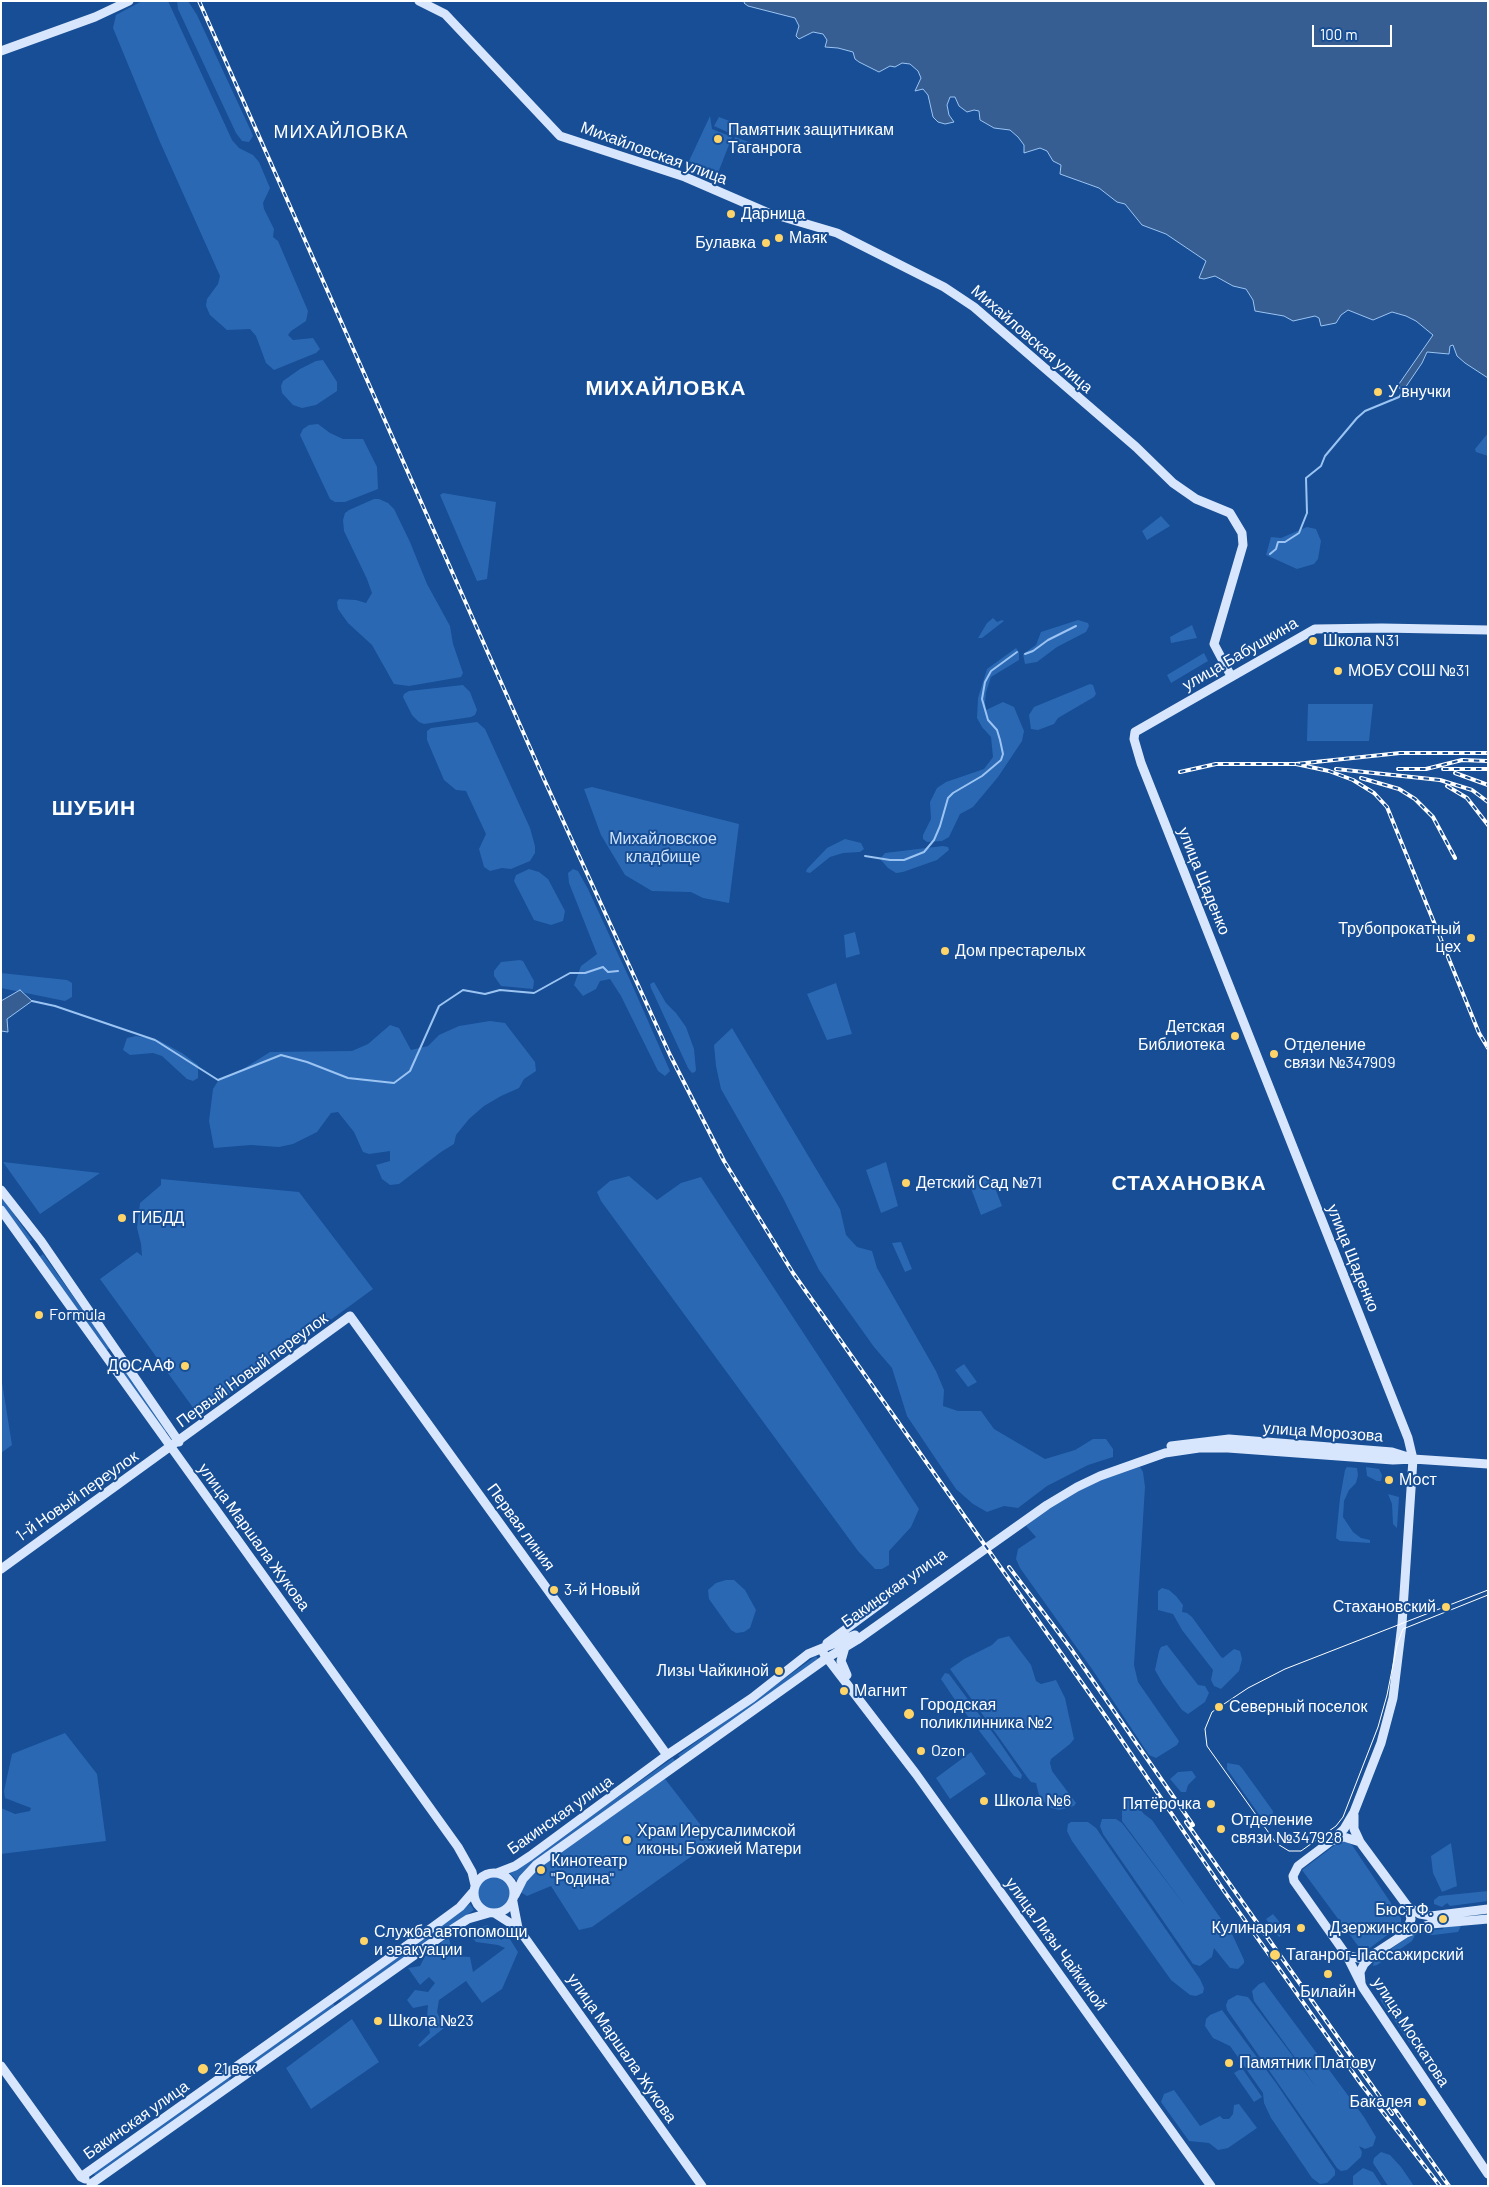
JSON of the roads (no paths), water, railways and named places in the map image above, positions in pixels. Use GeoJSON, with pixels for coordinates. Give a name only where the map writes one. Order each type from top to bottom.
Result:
{"type":"FeatureCollection","features":[{"type":"Feature","properties":{"kind":"main road"},"geometry":{"type":"LineString","coordinates":[[1,51],[95,17],[129,1]]}},
{"type":"Feature","properties":{"kind":"main road","name":"Михайловская улица"},"geometry":{"type":"LineString","coordinates":[[419,1],[445,14],[560,136],[685,177],[766,212],[837,233],[944,287],[974,307],[1136,447],[1173,482],[1196,499],[1230,513],[1242,533],[1243,545],[1214,644],[1231,676]]}},
{"type":"Feature","properties":{"kind":"main road"},"geometry":{"type":"LineString","coordinates":[[433,1],[445,14]]}},
{"type":"Feature","properties":{"kind":"main road","name":"улица Бабушкина"},"geometry":{"type":"LineString","coordinates":[[1135,732],[1315,630],[1375,628],[1488,630]]}},
{"type":"Feature","properties":{"kind":"main road","name":"улица Щаденко"},"geometry":{"type":"LineString","coordinates":[[1135,732],[1134,739],[1141,763],[1408,1438],[1413,1459],[1397,1674],[1381,1743],[1354,1812],[1344,1829],[1298,1866],[1293,1876],[1294,1881]]}},
{"type":"Feature","properties":{"kind":"main road","name":"улица Маршала Жукова"},"geometry":{"type":"LineString","coordinates":[[1,1190],[41,1240],[116,1350],[175,1444],[458,1847],[472,1872],[474,1888]]}},
{"type":"Feature","properties":{"kind":"main road","name":"улица Маршала Жукова"},"geometry":{"type":"LineString","coordinates":[[1,1210],[106,1356],[175,1444]]}},
{"type":"Feature","properties":{"kind":"main road"},"geometry":{"type":"LineString","coordinates":[[30,1248],[41,1240]]}},
{"type":"Feature","properties":{"kind":"main road","name":"Первый Новый переулок"},"geometry":{"type":"LineString","coordinates":[[175,1444],[350,1316]]}},
{"type":"Feature","properties":{"kind":"main road","name":"Первая линия"},"geometry":{"type":"LineString","coordinates":[[350,1316],[667,1755]]}},
{"type":"Feature","properties":{"kind":"main road"},"geometry":{"type":"LineString","coordinates":[[106,1356],[116,1350]]}},
{"type":"Feature","properties":{"kind":"main road","name":"Бакинская улица"},"geometry":{"type":"LineString","coordinates":[[497,1873],[516,1866],[667,1755],[752,1698],[808,1654],[854,1635],[1021,1520],[1059,1490],[1099,1470],[1165,1447],[1181,1443],[1228,1444]]}},
{"type":"Feature","properties":{"kind":"main road","name":"1-й Новый переулок"},"geometry":{"type":"LineString","coordinates":[[1,1570],[175,1444]]}},
{"type":"Feature","properties":{"kind":"main road","name":"улица Морозова"},"geometry":{"type":"LineString","coordinates":[[1228,1444],[1392,1452],[1413,1459],[1488,1464]]}},
{"type":"Feature","properties":{"kind":"main road","name":"Бакинская улица"},"geometry":{"type":"LineString","coordinates":[[514,1898],[524,1879],[536,1865],[965,1559]]}},
{"type":"Feature","properties":{"kind":"main road"},"geometry":{"type":"LineString","coordinates":[[818,1649],[884,1602]]}},
{"type":"Feature","properties":{"kind":"main road","name":"улица Лизы Чайкиной"},"geometry":{"type":"LineString","coordinates":[[845,1646],[841,1658],[842,1666],[876,1720]]}},
{"type":"Feature","properties":{"kind":"main road","name":"улица Лизы Чайкиной"},"geometry":{"type":"LineString","coordinates":[[818,1649],[828,1657],[876,1720],[1211,2186]]}},
{"type":"Feature","properties":{"kind":"main road","name":"улица Щаденко"},"geometry":{"type":"LineString","coordinates":[[1354,1812],[1354,1829],[1360,1842]]}},
{"type":"Feature","properties":{"kind":"main road"},"geometry":{"type":"LineString","coordinates":[[1331,1841],[1344,1837],[1360,1842],[1408,1907],[1411,1919],[1406,1933]]}},
{"type":"Feature","properties":{"kind":"main road"},"geometry":{"type":"LineString","coordinates":[[497,1873],[506,1876],[511,1881],[514,1898],[503,1912],[492,1914],[477,1905],[474,1888],[485,1875],[497,1873]]}},
{"type":"Feature","properties":{"kind":"main road","name":"улица Москатова"},"geometry":{"type":"LineString","coordinates":[[1294,1881],[1348,1961],[1363,1988],[1488,2174]]}},
{"type":"Feature","properties":{"kind":"main road","name":"Бакинская улица"},"geometry":{"type":"LineString","coordinates":[[81,2177],[334,1999],[460,1907],[474,1888]]}},
{"type":"Feature","properties":{"kind":"main road","name":"улица Маршала Жукова"},"geometry":{"type":"LineString","coordinates":[[514,1898],[518,1928]]}},
{"type":"Feature","properties":{"kind":"main road"},"geometry":{"type":"LineString","coordinates":[[1408,1907],[1420,1914],[1431,1916],[1488,1909]]}},
{"type":"Feature","properties":{"kind":"main road","name":"улица Маршала Жукова"},"geometry":{"type":"LineString","coordinates":[[492,1914],[518,1928],[702,2186]]}},
{"type":"Feature","properties":{"kind":"main road","name":"Бакинская улица"},"geometry":{"type":"LineString","coordinates":[[92,2185],[468,1919],[476,1915],[492,1914]]}},
{"type":"Feature","properties":{"kind":"main road"},"geometry":{"type":"LineString","coordinates":[[1363,1988],[1360,1976],[1361,1969],[1374,1954],[1406,1933],[1431,1924],[1488,1919]]}},
{"type":"Feature","properties":{"kind":"main road"},"geometry":{"type":"LineString","coordinates":[[1348,1961],[1374,1954]]}},
{"type":"Feature","properties":{"kind":"main road"},"geometry":{"type":"LineString","coordinates":[[334,1999],[340,2008]]}},
{"type":"Feature","properties":{"kind":"main road"},"geometry":{"type":"LineString","coordinates":[[1,2066],[81,2177],[92,2185]]}},
{"type":"Feature","properties":{"kind":"main road"},"geometry":{"type":"LineString","coordinates":[[228,2072],[235,2082]]}},
{"type":"Feature","properties":{"kind":"waterway"},"geometry":{"type":"LineString","coordinates":[[1270,554],[1276,549],[1278,542],[1285,542],[1299,533],[1307,513],[1306,478],[1321,466],[1325,456],[1357,418],[1365,411],[1399,397],[1402,389]]}},
{"type":"Feature","properties":{"kind":"waterway"},"geometry":{"type":"LineString","coordinates":[[1025,654],[1076,626]]}},
{"type":"Feature","properties":{"kind":"waterway"},"geometry":{"type":"LineString","coordinates":[[865,856],[904,860],[924,852],[934,840],[948,798],[982,776],[1001,760],[1003,754],[997,730],[988,720],[982,699],[985,682],[991,671],[1017,652]]}},
{"type":"Feature","properties":{"kind":"waterway"},"geometry":{"type":"LineString","coordinates":[[32,1001],[55,1006],[155,1040],[218,1080],[281,1055],[307,1062],[348,1078],[394,1083],[410,1071],[439,1006],[463,990],[485,994],[500,990],[534,993],[570,973],[585,973],[603,967],[608,972],[618,971]]}},
{"type":"Feature","properties":{"kind":"tram line"},"geometry":{"type":"LineString","coordinates":[[1488,1590],[1285,1669],[1248,1688],[1212,1712],[1205,1729],[1207,1746],[1276,1843],[1289,1851],[1301,1851],[1336,1826],[1343,1817],[1378,1727],[1387,1695],[1397,1645],[1403,1629],[1488,1595]]}},
{"type":"Feature","properties":{"kind":"railway"},"geometry":{"type":"LineString","coordinates":[[199,1],[543,777],[670,1055],[724,1161],[793,1273],[1106,1717],[1224,1891],[1361,2084],[1440,2186]]}},
{"type":"Feature","properties":{"kind":"railway"},"geometry":{"type":"LineString","coordinates":[[1180,772],[1216,764],[1296,764],[1400,753],[1488,753]]}},
{"type":"Feature","properties":{"kind":"railway"},"geometry":{"type":"LineString","coordinates":[[1398,769],[1426,769],[1462,760],[1488,761]]}},
{"type":"Feature","properties":{"kind":"railway"},"geometry":{"type":"LineString","coordinates":[[1296,764],[1329,771],[1353,780],[1374,793],[1387,807],[1479,1033],[1488,1048]]}},
{"type":"Feature","properties":{"kind":"railway"},"geometry":{"type":"LineString","coordinates":[[1336,769],[1440,780],[1472,790],[1488,802]]}},
{"type":"Feature","properties":{"kind":"railway"},"geometry":{"type":"LineString","coordinates":[[1443,769],[1488,769]]}},
{"type":"Feature","properties":{"kind":"railway"},"geometry":{"type":"LineString","coordinates":[[1455,773],[1488,785]]}},
{"type":"Feature","properties":{"kind":"railway"},"geometry":{"type":"LineString","coordinates":[[1361,778],[1399,789],[1415,799],[1433,817],[1455,858]]}},
{"type":"Feature","properties":{"kind":"railway"},"geometry":{"type":"LineString","coordinates":[[1447,786],[1467,798],[1488,825]]}},
{"type":"Feature","properties":{"kind":"railway"},"geometry":{"type":"LineString","coordinates":[[1009,1567],[1071,1649],[1193,1825]]}},
{"type":"Feature","properties":{"kind":"railway"},"geometry":{"type":"LineString","coordinates":[[1186,1822],[1392,2114]]}},
{"type":"Feature","properties":{"kind":"railway"},"geometry":{"type":"LineString","coordinates":[[1391,2104],[1449,2186]]}},
{"type":"Feature","properties":{"kind":"place","name":"Памятник защитникам Таганрога"},"geometry":{"type":"Point","coordinates":[718,139]}},
{"type":"Feature","properties":{"kind":"place","name":"Дарница"},"geometry":{"type":"Point","coordinates":[731,214]}},
{"type":"Feature","properties":{"kind":"place","name":"Маяк"},"geometry":{"type":"Point","coordinates":[779,238]}},
{"type":"Feature","properties":{"kind":"place","name":"Булавка"},"geometry":{"type":"Point","coordinates":[766,243]}},
{"type":"Feature","properties":{"kind":"place","name":"У внучки"},"geometry":{"type":"Point","coordinates":[1378,392]}},
{"type":"Feature","properties":{"kind":"place","name":"Школа N31"},"geometry":{"type":"Point","coordinates":[1313,641]}},
{"type":"Feature","properties":{"kind":"place","name":"МОБУ СОШ №31"},"geometry":{"type":"Point","coordinates":[1338,671]}},
{"type":"Feature","properties":{"kind":"place","name":"Трубопрокатный цех"},"geometry":{"type":"Point","coordinates":[1471,938]}},
{"type":"Feature","properties":{"kind":"place","name":"Дом престарелых"},"geometry":{"type":"Point","coordinates":[945,951]}},
{"type":"Feature","properties":{"kind":"place","name":"Детская Библиотека"},"geometry":{"type":"Point","coordinates":[1235,1036]}},
{"type":"Feature","properties":{"kind":"place","name":"Отделение связи №347909"},"geometry":{"type":"Point","coordinates":[1274,1054]}},
{"type":"Feature","properties":{"kind":"place","name":"Детский Сад №71"},"geometry":{"type":"Point","coordinates":[906,1183]}},
{"type":"Feature","properties":{"kind":"place","name":"ГИБДД"},"geometry":{"type":"Point","coordinates":[122,1218]}},
{"type":"Feature","properties":{"kind":"place","name":"Formula"},"geometry":{"type":"Point","coordinates":[39,1315]}},
{"type":"Feature","properties":{"kind":"place","name":"ДОСААФ"},"geometry":{"type":"Point","coordinates":[185,1366]}},
{"type":"Feature","properties":{"kind":"place","name":"Мост"},"geometry":{"type":"Point","coordinates":[1389,1480]}},
{"type":"Feature","properties":{"kind":"place","name":"3-й Новый"},"geometry":{"type":"Point","coordinates":[554,1590]}},
{"type":"Feature","properties":{"kind":"place","name":"Стахановский"},"geometry":{"type":"Point","coordinates":[1446,1607]}},
{"type":"Feature","properties":{"kind":"place","name":"Лизы Чайкиной"},"geometry":{"type":"Point","coordinates":[779,1671]}},
{"type":"Feature","properties":{"kind":"place","name":"Магнит"},"geometry":{"type":"Point","coordinates":[844,1691]}},
{"type":"Feature","properties":{"kind":"place","name":"Северный поселок"},"geometry":{"type":"Point","coordinates":[1219,1707]}},
{"type":"Feature","properties":{"kind":"place","name":"Городская поликлинника №2"},"geometry":{"type":"Point","coordinates":[909,1714]}},
{"type":"Feature","properties":{"kind":"place","name":"Ozon"},"geometry":{"type":"Point","coordinates":[921,1751]}},
{"type":"Feature","properties":{"kind":"place","name":"Школа №6"},"geometry":{"type":"Point","coordinates":[984,1801]}},
{"type":"Feature","properties":{"kind":"place","name":"Пятёрочка"},"geometry":{"type":"Point","coordinates":[1211,1804]}},
{"type":"Feature","properties":{"kind":"place","name":"Отделение связи №347928"},"geometry":{"type":"Point","coordinates":[1221,1829]}},
{"type":"Feature","properties":{"kind":"place","name":"Храм Иерусалимской иконы Божией Матери"},"geometry":{"type":"Point","coordinates":[627,1840]}},
{"type":"Feature","properties":{"kind":"place","name":"Кинотеатр \"Родина\""},"geometry":{"type":"Point","coordinates":[541,1870]}},
{"type":"Feature","properties":{"kind":"place","name":"Бюст Ф. Дзержинского"},"geometry":{"type":"Point","coordinates":[1443,1919]}},
{"type":"Feature","properties":{"kind":"place","name":"Кулинария"},"geometry":{"type":"Point","coordinates":[1301,1928]}},
{"type":"Feature","properties":{"kind":"place","name":"Служба автопомощи и эвакуации"},"geometry":{"type":"Point","coordinates":[364,1941]}},
{"type":"Feature","properties":{"kind":"place","name":"Таганрог-Пассажирский"},"geometry":{"type":"Point","coordinates":[1275,1955]}},
{"type":"Feature","properties":{"kind":"place","name":"Билайн"},"geometry":{"type":"Point","coordinates":[1328,1974]}},
{"type":"Feature","properties":{"kind":"place","name":"Школа №23"},"geometry":{"type":"Point","coordinates":[378,2021]}},
{"type":"Feature","properties":{"kind":"place","name":"Памятник Платову"},"geometry":{"type":"Point","coordinates":[1229,2063]}},
{"type":"Feature","properties":{"kind":"place","name":"21 век"},"geometry":{"type":"Point","coordinates":[203,2069]}},
{"type":"Feature","properties":{"kind":"place","name":"Бакалея"},"geometry":{"type":"Point","coordinates":[1422,2102]}},
{"type":"Feature","properties":{"kind":"district","name":"МИХАЙЛОВКА"},"geometry":{"type":"Point","coordinates":[341,132]}},
{"type":"Feature","properties":{"kind":"district","name":"МИХАЙЛОВКА"},"geometry":{"type":"Point","coordinates":[666,388]}},
{"type":"Feature","properties":{"kind":"district","name":"ШУБИН"},"geometry":{"type":"Point","coordinates":[94,808]}},
{"type":"Feature","properties":{"kind":"district","name":"СТАХАНОВКА"},"geometry":{"type":"Point","coordinates":[1189,1183]}},
{"type":"Feature","properties":{"kind":"park label","name":"Михайловское кладбище"},"geometry":{"type":"Point","coordinates":[663,848]}}]}
